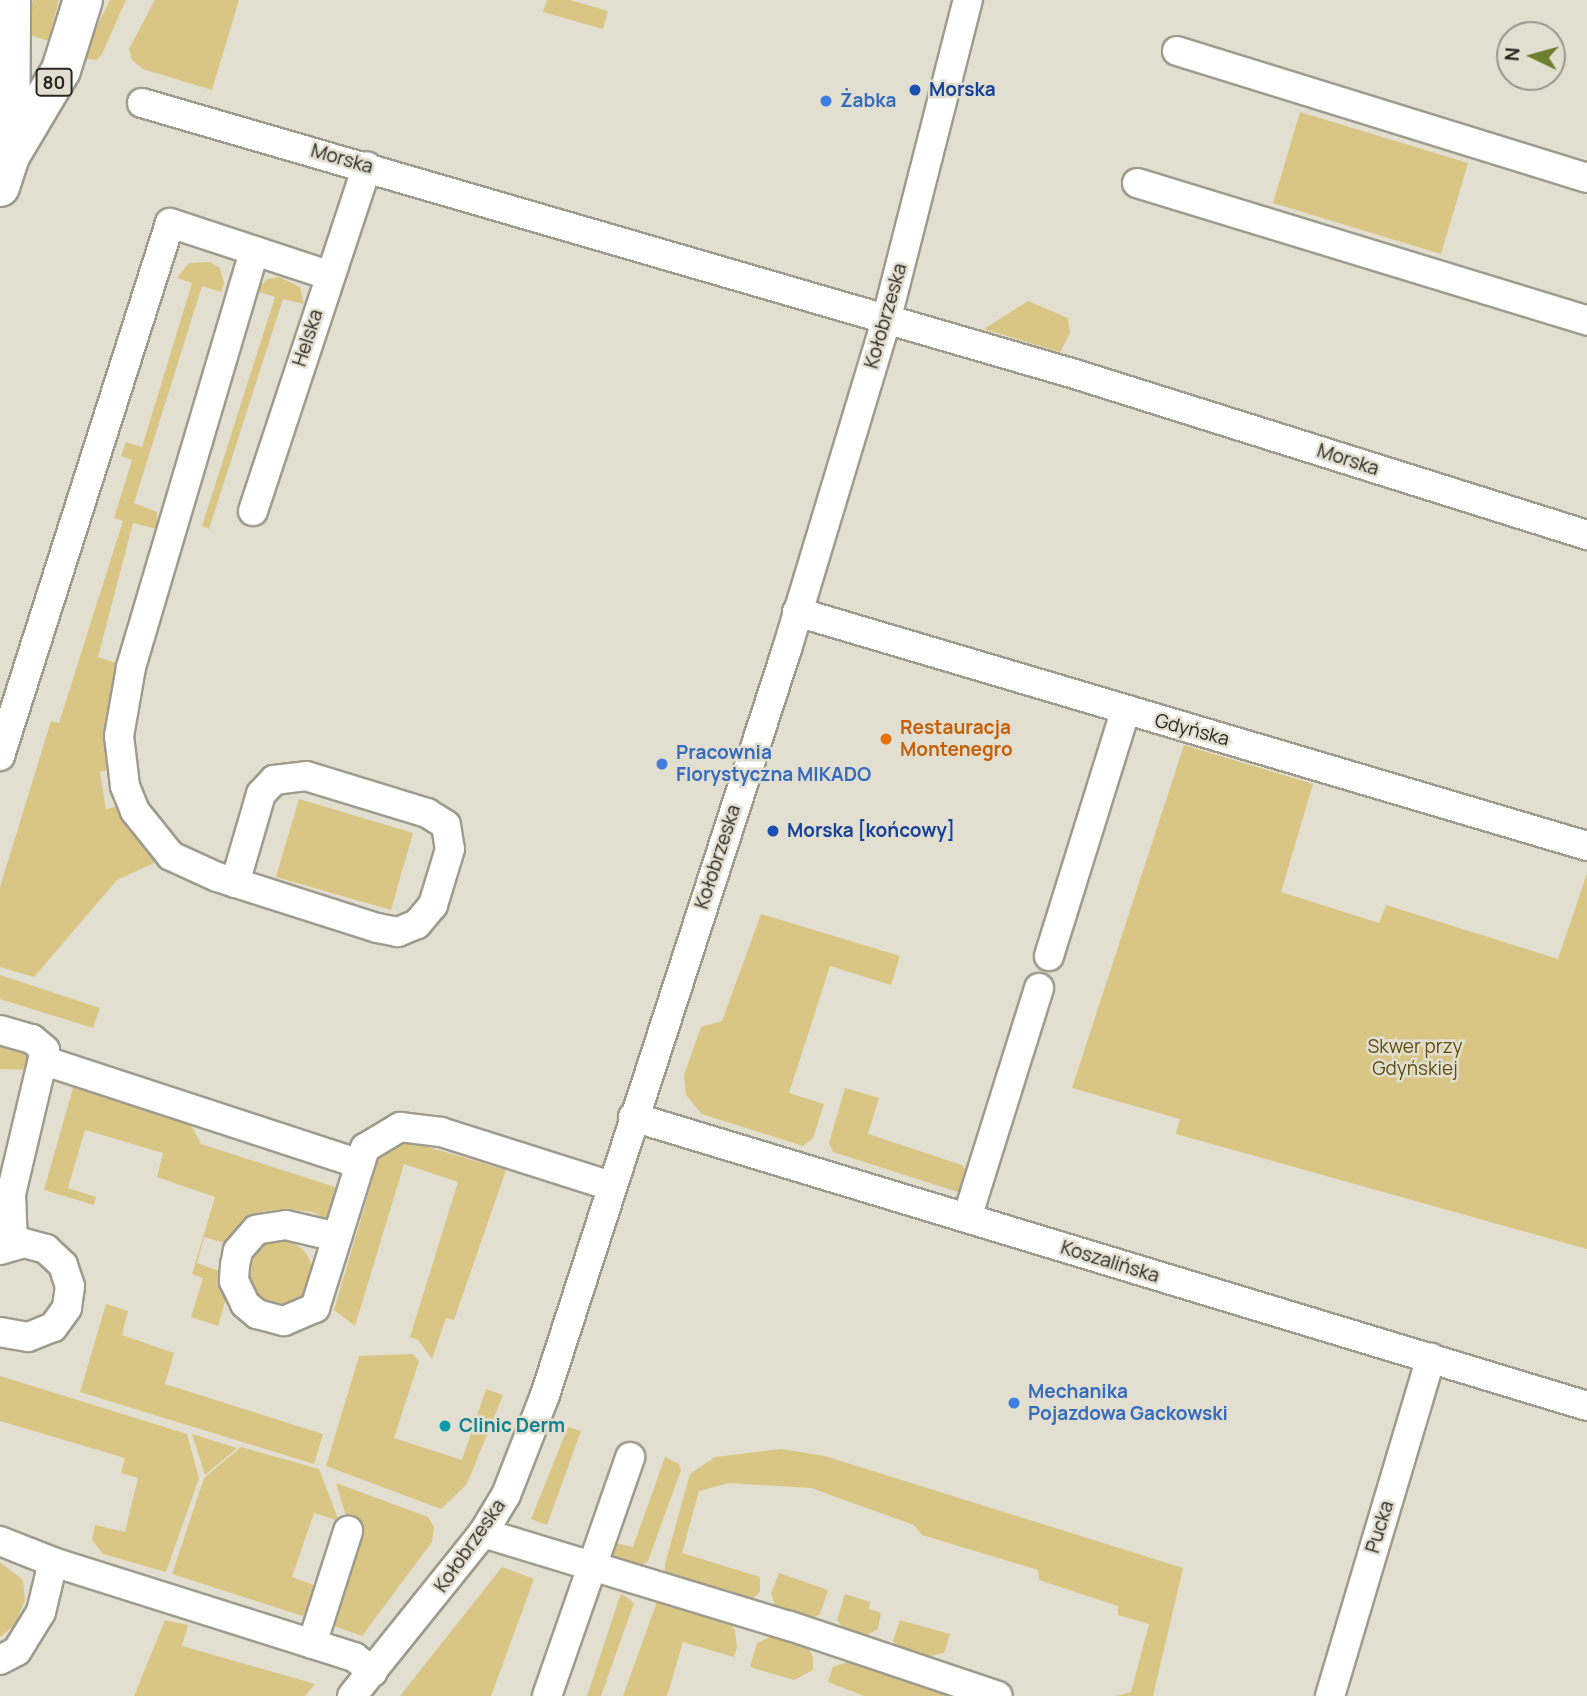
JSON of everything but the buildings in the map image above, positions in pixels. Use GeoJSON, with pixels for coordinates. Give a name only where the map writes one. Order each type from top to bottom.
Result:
{"type":"FeatureCollection","features":[{"type":"Feature","properties":{"kind":"main road","name":"80"},"geometry":{"type":"LineString","coordinates":[[5,172],[11,0]]}},
{"type":"Feature","properties":{"kind":"main road","name":"80"},"geometry":{"type":"LineString","coordinates":[[5,172],[61,70],[83,0]]}},
{"type":"Feature","properties":{"kind":"street","name":"Kołobrzeska"},"geometry":{"type":"LineString","coordinates":[[352,1696],[483,1533],[506,1495],[546,1393],[797,612],[886,321],[968,0]]}},
{"type":"Feature","properties":{"kind":"street"},"geometry":{"type":"LineString","coordinates":[[1177,51],[1587,178]]}},
{"type":"Feature","properties":{"kind":"street","name":"Morska"},"geometry":{"type":"LineString","coordinates":[[142,103],[367,166],[886,321],[1078,375],[1587,536]]}},
{"type":"Feature","properties":{"kind":"street","name":"Helska"},"geometry":{"type":"LineString","coordinates":[[253,512],[328,275],[367,166]]}},
{"type":"Feature","properties":{"kind":"street"},"geometry":{"type":"LineString","coordinates":[[1137,183],[1587,321]]}},
{"type":"Feature","properties":{"kind":"street"},"geometry":{"type":"LineString","coordinates":[[0,756],[170,223],[328,275]]}},
{"type":"Feature","properties":{"kind":"street"},"geometry":{"type":"LineString","coordinates":[[235,883],[261,794],[274,780],[306,776],[426,813],[446,825],[450,849],[433,905],[417,924],[398,932],[235,883],[172,856],[152,835],[135,811],[125,786],[119,748],[122,709],[148,601],[254,251]]}},
{"type":"Feature","properties":{"kind":"street","name":"Gdyńska"},"geometry":{"type":"LineString","coordinates":[[797,612],[1125,712],[1293,758],[1587,846]]}},
{"type":"Feature","properties":{"kind":"street"},"geometry":{"type":"LineString","coordinates":[[1049,956],[1125,712]]}},
{"type":"Feature","properties":{"kind":"street"},"geometry":{"type":"LineString","coordinates":[[967,1219],[1039,988]]}},
{"type":"Feature","properties":{"kind":"street"},"geometry":{"type":"LineString","coordinates":[[0,1030],[40,1043],[45,1061],[11,1194],[7,1247],[46,1249],[67,1275],[70,1297],[61,1318],[44,1333],[22,1338],[0,1332]]}},
{"type":"Feature","properties":{"kind":"street"},"geometry":{"type":"LineString","coordinates":[[45,1061],[360,1164]]}},
{"type":"Feature","properties":{"kind":"street","name":"Koszalińska"},"geometry":{"type":"LineString","coordinates":[[633,1118],[1587,1406]]}},
{"type":"Feature","properties":{"kind":"street"},"geometry":{"type":"LineString","coordinates":[[337,1237],[365,1148],[381,1134],[400,1127],[419,1128],[611,1186]]}},
{"type":"Feature","properties":{"kind":"street","name":"Pucka"},"geometry":{"type":"LineString","coordinates":[[1330,1696],[1431,1358]]}},
{"type":"Feature","properties":{"kind":"street"},"geometry":{"type":"LineString","coordinates":[[547,1696],[630,1457]]}},
{"type":"Feature","properties":{"kind":"street"},"geometry":{"type":"LineString","coordinates":[[312,1644],[348,1531]]}},
{"type":"Feature","properties":{"kind":"street"},"geometry":{"type":"LineString","coordinates":[[483,1533],[790,1626],[998,1696]]}},
{"type":"Feature","properties":{"kind":"street"},"geometry":{"type":"LineString","coordinates":[[0,1541],[53,1562],[354,1657],[373,1672]]}},
{"type":"Feature","properties":{"kind":"street"},"geometry":{"type":"LineString","coordinates":[[0,1660],[17,1651],[41,1612],[53,1562]]}},
{"type":"Feature","properties":{"kind":"green space"},"geometry":{"type":"Polygon","coordinates":[[[33,0],[59,0],[48,41],[24,33],[33,0]]]}},
{"type":"Feature","properties":{"kind":"green space"},"geometry":{"type":"Polygon","coordinates":[[[110,0],[126,0],[102,54],[97,60],[81,58],[110,0]]]}},
{"type":"Feature","properties":{"kind":"green space"},"geometry":{"type":"Polygon","coordinates":[[[155,0],[239,0],[212,90],[143,69],[132,60],[129,49],[155,0]]]}},
{"type":"Feature","properties":{"kind":"green space"},"geometry":{"type":"Polygon","coordinates":[[[547,0],[570,0],[608,11],[603,29],[543,12],[547,0]]]}},
{"type":"Feature","properties":{"kind":"green space"},"geometry":{"type":"Polygon","coordinates":[[[1300,112],[1468,163],[1441,254],[1273,203],[1300,112]]]}},
{"type":"Feature","properties":{"kind":"green space"},"geometry":{"type":"Polygon","coordinates":[[[210,262],[220,268],[224,283],[221,292],[202,286],[134,503],[157,512],[157,529],[133,523],[98,657],[119,664],[105,736],[110,770],[100,772],[106,809],[123,805],[163,859],[117,880],[34,977],[0,967],[0,887],[51,721],[59,723],[123,521],[114,518],[132,460],[121,456],[126,442],[142,447],[192,283],[177,278],[189,263],[210,262]]]}},
{"type":"Feature","properties":{"kind":"green space"},"geometry":{"type":"Polygon","coordinates":[[[279,277],[300,287],[304,304],[283,299],[209,529],[202,526],[275,297],[256,291],[267,279],[279,277]]]}},
{"type":"Feature","properties":{"kind":"green space"},"geometry":{"type":"Polygon","coordinates":[[[1028,301],[1068,318],[1070,333],[1060,352],[984,329],[1028,301]]]}},
{"type":"Feature","properties":{"kind":"green space","name":"Skwer przy Gdyńskiej"},"geometry":{"type":"Polygon","coordinates":[[[1184,745],[1313,784],[1281,892],[1379,923],[1386,905],[1558,959],[1587,873],[1587,1249],[1176,1134],[1180,1119],[1072,1088],[1184,745]]]}},
{"type":"Feature","properties":{"kind":"green space"},"geometry":{"type":"Polygon","coordinates":[[[299,799],[413,833],[391,910],[276,877],[299,799]]]}},
{"type":"Feature","properties":{"kind":"green space"},"geometry":{"type":"Polygon","coordinates":[[[761,914],[900,956],[891,985],[830,966],[789,1093],[824,1104],[813,1138],[803,1146],[702,1114],[686,1095],[684,1075],[701,1027],[722,1021],[761,914]]]}},
{"type":"Feature","properties":{"kind":"green space"},"geometry":{"type":"Polygon","coordinates":[[[0,975],[100,1008],[93,1028],[0,999],[0,975]]]}},
{"type":"Feature","properties":{"kind":"green space"},"geometry":{"type":"Polygon","coordinates":[[[0,1033],[8,1033],[32,1057],[29,1070],[0,1069],[0,1033]]]}},
{"type":"Feature","properties":{"kind":"green space"},"geometry":{"type":"Polygon","coordinates":[[[76,1077],[184,1112],[201,1144],[341,1189],[330,1222],[313,1212],[283,1209],[260,1212],[231,1245],[204,1237],[197,1263],[222,1272],[227,1295],[218,1326],[191,1317],[203,1278],[192,1274],[215,1197],[157,1177],[163,1153],[85,1130],[68,1188],[96,1197],[94,1205],[44,1190],[76,1077]]]}},
{"type":"Feature","properties":{"kind":"green space"},"geometry":{"type":"Polygon","coordinates":[[[845,1088],[879,1098],[868,1134],[962,1165],[969,1175],[964,1194],[833,1152],[829,1143],[845,1088]]]}},
{"type":"Feature","properties":{"kind":"green space"},"geometry":{"type":"Polygon","coordinates":[[[401,1139],[506,1170],[454,1320],[446,1318],[432,1359],[418,1340],[410,1337],[458,1182],[404,1164],[355,1326],[334,1310],[382,1148],[401,1139]]]}},
{"type":"Feature","properties":{"kind":"green space"},"geometry":{"type":"Polygon","coordinates":[[[280,1240],[298,1246],[306,1254],[312,1272],[306,1290],[298,1298],[280,1304],[262,1298],[254,1290],[248,1272],[254,1254],[262,1246],[280,1240]]]}},
{"type":"Feature","properties":{"kind":"green space"},"geometry":{"type":"Polygon","coordinates":[[[106,1304],[128,1311],[122,1335],[174,1353],[165,1384],[323,1434],[314,1464],[80,1392],[106,1304]]]}},
{"type":"Feature","properties":{"kind":"green space"},"geometry":{"type":"Polygon","coordinates":[[[413,1354],[419,1361],[394,1438],[462,1460],[486,1389],[503,1395],[467,1484],[441,1509],[326,1466],[359,1356],[413,1354]]]}},
{"type":"Feature","properties":{"kind":"green space"},"geometry":{"type":"Polygon","coordinates":[[[0,1376],[187,1434],[199,1478],[166,1572],[103,1554],[92,1540],[95,1525],[125,1532],[138,1478],[121,1473],[125,1458],[0,1421],[0,1376]]]}},
{"type":"Feature","properties":{"kind":"green space"},"geometry":{"type":"Polygon","coordinates":[[[568,1427],[581,1431],[547,1525],[531,1519],[568,1427]]]}},
{"type":"Feature","properties":{"kind":"green space"},"geometry":{"type":"Polygon","coordinates":[[[192,1434],[237,1448],[205,1475],[192,1434]]]}},
{"type":"Feature","properties":{"kind":"green space"},"geometry":{"type":"Polygon","coordinates":[[[241,1447],[319,1469],[339,1521],[314,1513],[292,1577],[316,1586],[303,1616],[172,1574],[204,1478],[241,1447]]]}},
{"type":"Feature","properties":{"kind":"green space"},"geometry":{"type":"Polygon","coordinates":[[[781,1449],[825,1456],[1183,1568],[1153,1696],[1116,1696],[1131,1692],[1149,1624],[1118,1615],[1118,1606],[1039,1580],[1038,1570],[922,1535],[914,1525],[811,1488],[729,1483],[699,1491],[682,1553],[760,1577],[760,1592],[749,1602],[664,1583],[665,1564],[690,1474],[715,1457],[781,1449]]]}},
{"type":"Feature","properties":{"kind":"green space"},"geometry":{"type":"Polygon","coordinates":[[[665,1457],[679,1464],[681,1470],[648,1561],[638,1568],[613,1560],[611,1542],[633,1547],[665,1457]]]}},
{"type":"Feature","properties":{"kind":"green space"},"geometry":{"type":"Polygon","coordinates":[[[336,1483],[428,1517],[434,1527],[432,1542],[362,1636],[334,1626],[363,1527],[346,1516],[336,1483]]]}},
{"type":"Feature","properties":{"kind":"green space"},"geometry":{"type":"Polygon","coordinates":[[[0,1562],[23,1580],[25,1600],[15,1625],[0,1637],[0,1562]]]}},
{"type":"Feature","properties":{"kind":"green space"},"geometry":{"type":"Polygon","coordinates":[[[502,1567],[534,1579],[491,1696],[400,1696],[502,1567]]]}},
{"type":"Feature","properties":{"kind":"green space"},"geometry":{"type":"Polygon","coordinates":[[[779,1573],[828,1590],[820,1614],[808,1621],[777,1610],[771,1594],[779,1573]]]}},
{"type":"Feature","properties":{"kind":"green space"},"geometry":{"type":"Polygon","coordinates":[[[621,1593],[634,1603],[601,1696],[587,1696],[621,1593]]]}},
{"type":"Feature","properties":{"kind":"green space"},"geometry":{"type":"Polygon","coordinates":[[[845,1594],[870,1602],[869,1609],[881,1613],[878,1629],[863,1637],[844,1631],[837,1619],[845,1594]]]}},
{"type":"Feature","properties":{"kind":"green space"},"geometry":{"type":"Polygon","coordinates":[[[659,1596],[724,1615],[735,1630],[737,1647],[734,1657],[683,1642],[667,1696],[623,1696],[659,1596]]]}},
{"type":"Feature","properties":{"kind":"green space"},"geometry":{"type":"Polygon","coordinates":[[[165,1620],[188,1625],[182,1646],[315,1684],[305,1696],[134,1696],[165,1620]]]}},
{"type":"Feature","properties":{"kind":"green space"},"geometry":{"type":"Polygon","coordinates":[[[900,1620],[950,1634],[944,1653],[916,1659],[899,1650],[893,1641],[900,1620]]]}},
{"type":"Feature","properties":{"kind":"green space"},"geometry":{"type":"Polygon","coordinates":[[[778,1633],[805,1642],[813,1657],[813,1670],[794,1680],[750,1667],[757,1643],[778,1633]]]}},
{"type":"Feature","properties":{"kind":"green space"},"geometry":{"type":"Polygon","coordinates":[[[853,1660],[977,1696],[864,1696],[828,1682],[833,1667],[853,1660]]]}},
{"type":"Feature","properties":{"kind":"place","name":"Morska"},"geometry":{"type":"Point","coordinates":[915,90]}},
{"type":"Feature","properties":{"kind":"place","name":"Żabka"},"geometry":{"type":"Point","coordinates":[826,101]}},
{"type":"Feature","properties":{"kind":"place","name":"Restauracja Montenegro"},"geometry":{"type":"Point","coordinates":[886,739]}},
{"type":"Feature","properties":{"kind":"place","name":"Pracownia Florystyczna MIKADO"},"geometry":{"type":"Point","coordinates":[662,764]}},
{"type":"Feature","properties":{"kind":"place","name":"Morska [końcowy]"},"geometry":{"type":"Point","coordinates":[773,831]}},
{"type":"Feature","properties":{"kind":"place","name":"Mechanika Pojazdowa Gackowski"},"geometry":{"type":"Point","coordinates":[1014,1403]}},
{"type":"Feature","properties":{"kind":"place","name":"Clinic Derm"},"geometry":{"type":"Point","coordinates":[445,1426]}}]}
